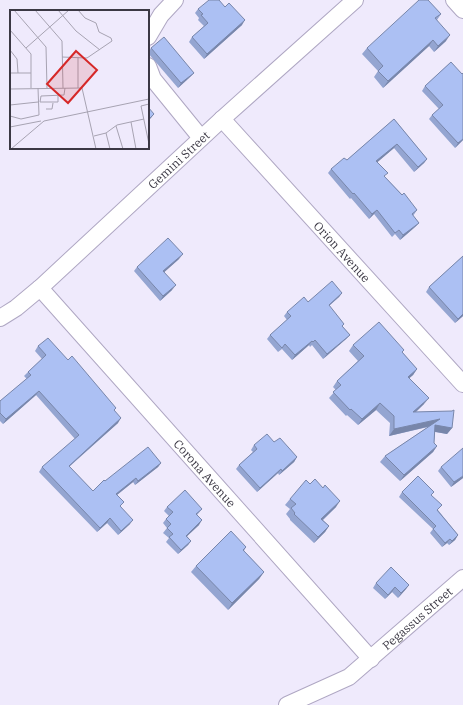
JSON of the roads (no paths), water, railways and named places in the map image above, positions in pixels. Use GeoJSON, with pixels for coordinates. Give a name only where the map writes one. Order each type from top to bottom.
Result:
{"type":"FeatureCollection","features":[{"type":"Feature","properties":{"kind":"street"},"geometry":{"type":"LineString","coordinates":[[149,35],[161,15],[175,0]]}},
{"type":"Feature","properties":{"kind":"street","name":"Gemini Street"},"geometry":{"type":"LineString","coordinates":[[0,318],[16,308],[40,288],[222,119],[355,0]]}},
{"type":"Feature","properties":{"kind":"street"},"geometry":{"type":"LineString","coordinates":[[454,0],[463,10]]}},
{"type":"Feature","properties":{"kind":"street"},"geometry":{"type":"LineString","coordinates":[[149,68],[154,79],[202,138]]}},
{"type":"Feature","properties":{"kind":"street","name":"Orion Avenue"},"geometry":{"type":"LineString","coordinates":[[222,119],[463,384]]}},
{"type":"Feature","properties":{"kind":"street","name":"Corona Avenue"},"geometry":{"type":"LineString","coordinates":[[40,288],[371,659]]}},
{"type":"Feature","properties":{"kind":"street","name":"Pegassus Street"},"geometry":{"type":"LineString","coordinates":[[287,705],[349,677],[463,578]]}}]}
